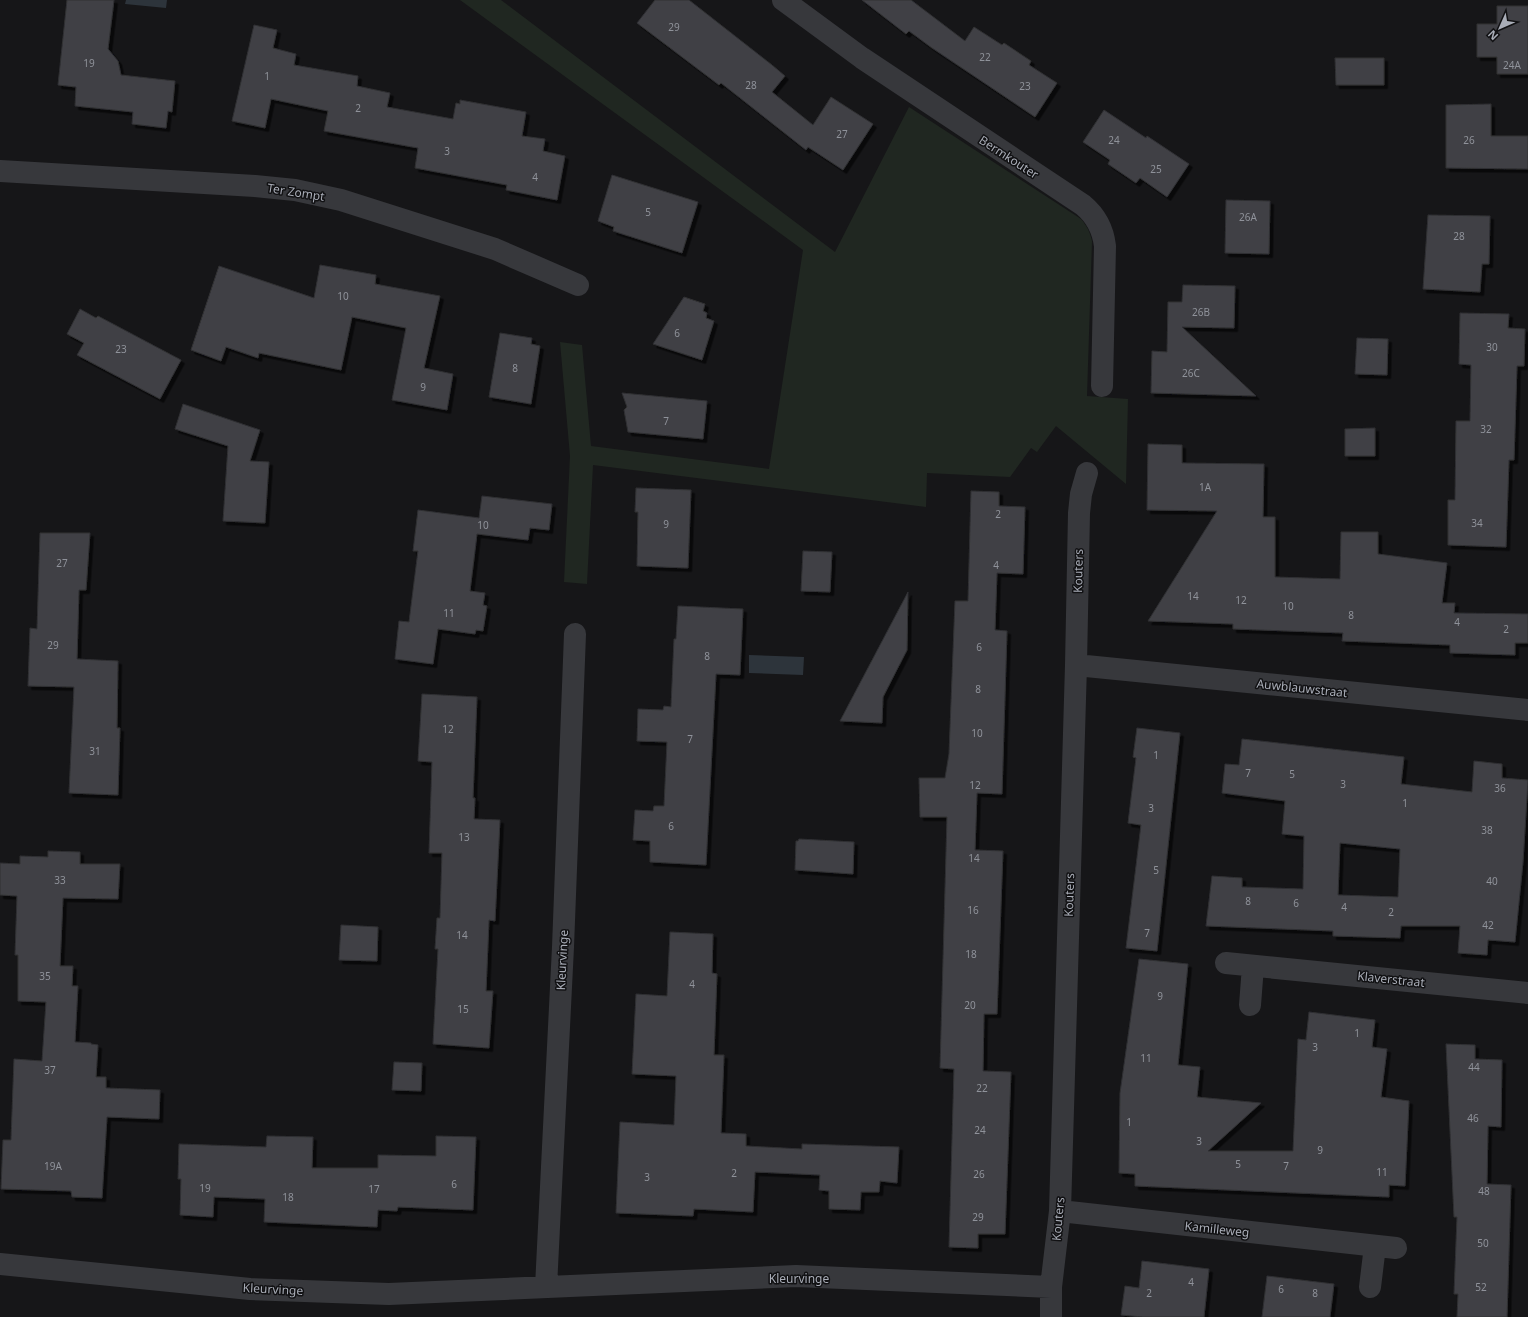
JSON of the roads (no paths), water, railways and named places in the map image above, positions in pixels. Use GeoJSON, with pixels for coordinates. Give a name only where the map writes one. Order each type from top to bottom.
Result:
{"type":"FeatureCollection","features":[{"type":"Feature","properties":{"kind":"street","name":"Bermkouter"},"geometry":{"type":"LineString","coordinates":[[783,0],[862,58],[1083,205],[1092,214],[1101,229],[1105,246],[1102,386]]}},
{"type":"Feature","properties":{"kind":"street","name":"Ter Zompt"},"geometry":{"type":"LineString","coordinates":[[0,171],[255,186],[296,190],[341,200],[495,249],[578,285]]}},
{"type":"Feature","properties":{"kind":"street","name":"Kouters"},"geometry":{"type":"LineString","coordinates":[[1051,1317],[1051,1287],[1060,1211],[1076,666],[1079,504],[1087,473]]}},
{"type":"Feature","properties":{"kind":"street","name":"Kleurvinge"},"geometry":{"type":"LineString","coordinates":[[546,1287],[563,947],[575,634]]}},
{"type":"Feature","properties":{"kind":"street","name":"Auwblauwstraat"},"geometry":{"type":"LineString","coordinates":[[1076,666],[1528,710]]}},
{"type":"Feature","properties":{"kind":"street","name":"Klaverstraat"},"geometry":{"type":"LineString","coordinates":[[1226,963],[1528,993]]}},
{"type":"Feature","properties":{"kind":"street"},"geometry":{"type":"LineString","coordinates":[[1250,1006],[1254,966]]}},
{"type":"Feature","properties":{"kind":"street","name":"Kamilleweg"},"geometry":{"type":"LineString","coordinates":[[1060,1211],[1396,1248]]}},
{"type":"Feature","properties":{"kind":"street"},"geometry":{"type":"LineString","coordinates":[[1370,1287],[1375,1246]]}},
{"type":"Feature","properties":{"kind":"street","name":"Kleurvinge"},"geometry":{"type":"LineString","coordinates":[[0,1264],[250,1289],[390,1294],[796,1276],[1051,1287]]}}]}
